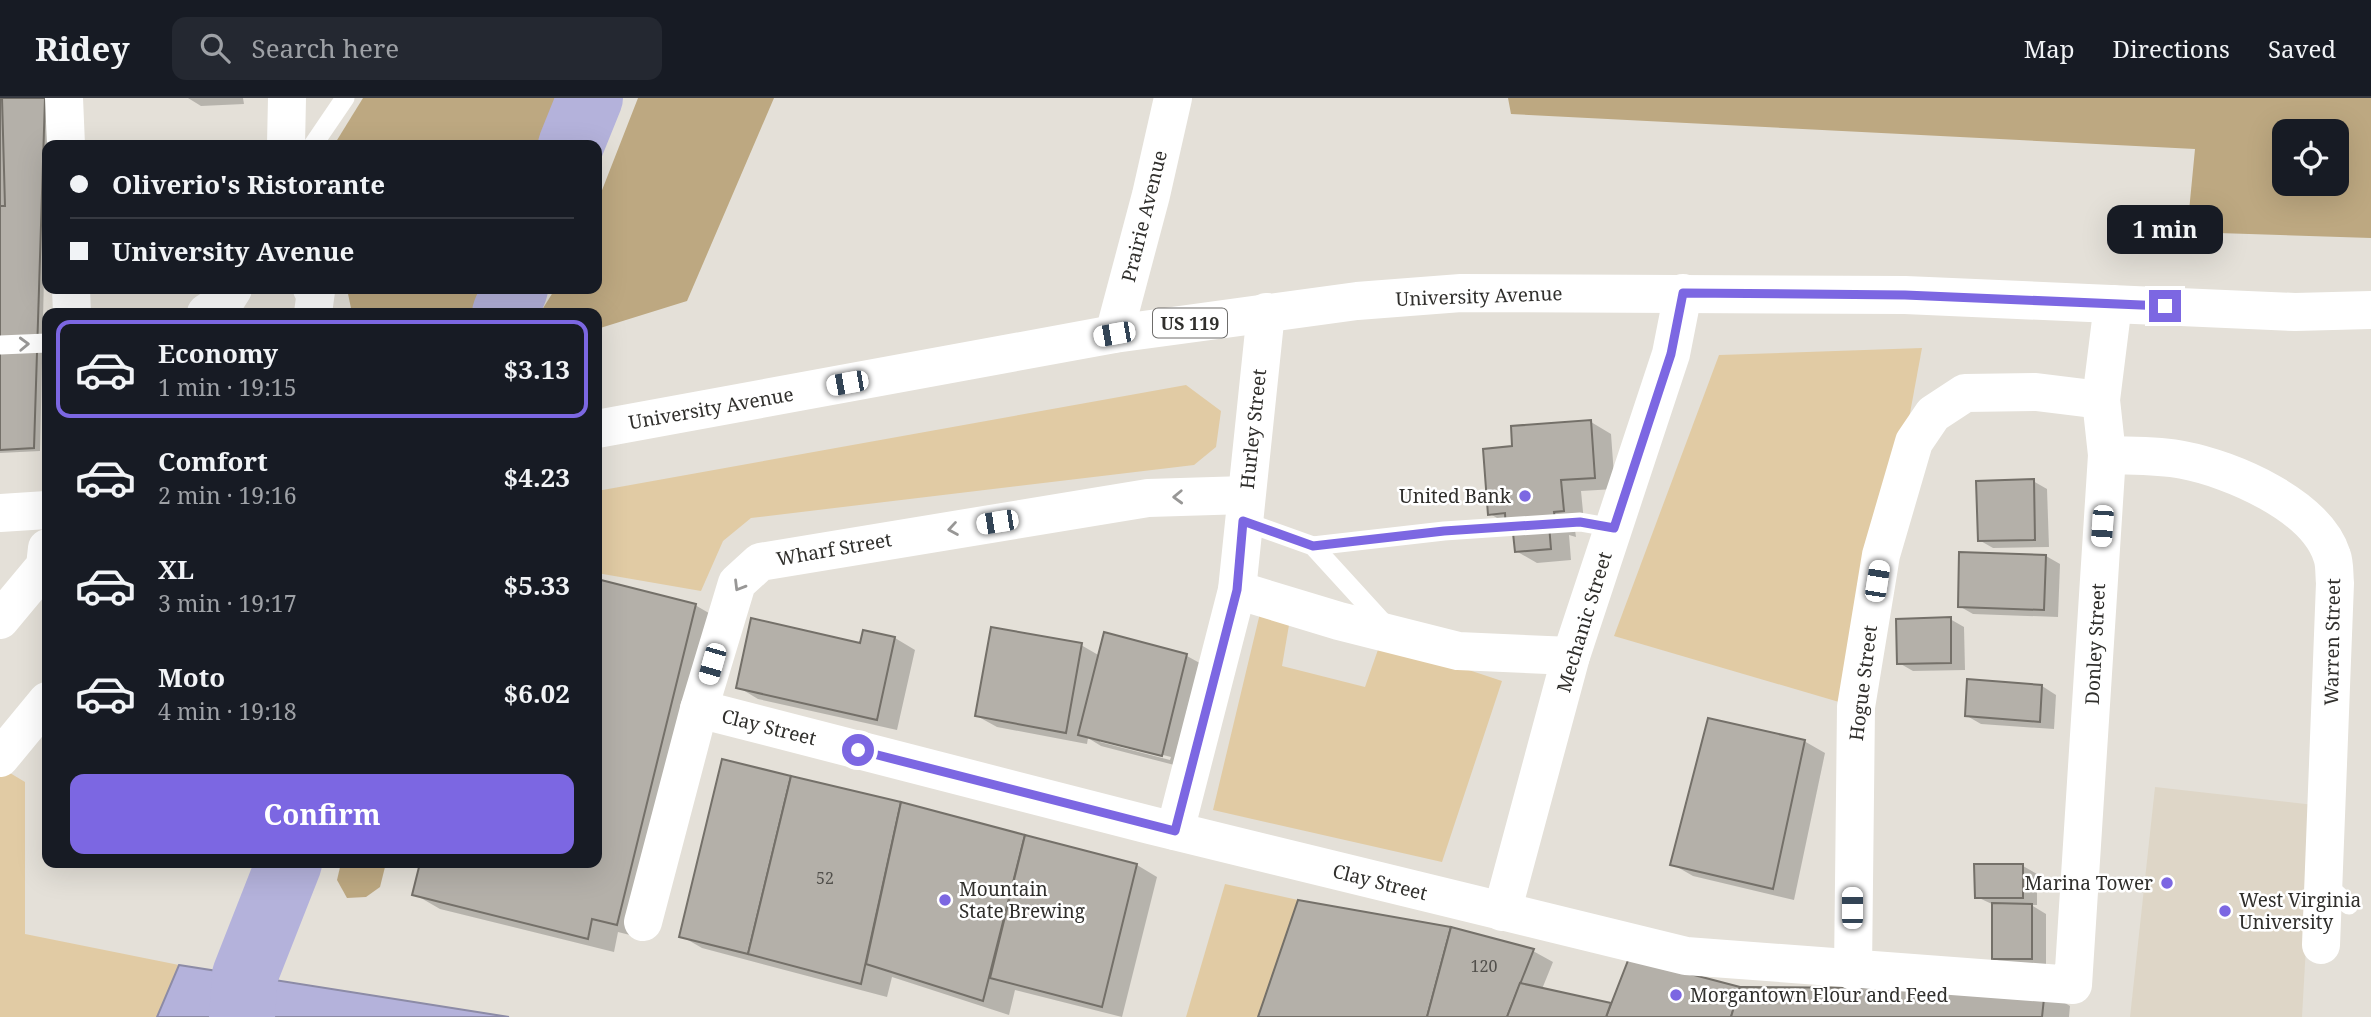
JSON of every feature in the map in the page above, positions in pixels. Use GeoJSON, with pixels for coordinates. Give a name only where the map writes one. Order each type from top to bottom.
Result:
{"type":"FeatureCollection","features":[{"type":"Feature","properties":{"kind":"street"},"geometry":{"type":"LineString","coordinates":[[64,98],[66,140]]}},
{"type":"Feature","properties":{"kind":"street"},"geometry":{"type":"LineString","coordinates":[[286,140],[287,98]]}},
{"type":"Feature","properties":{"kind":"street","name":"Prairie Avenue"},"geometry":{"type":"LineString","coordinates":[[1114,334],[1151,195],[1173,98]]}},
{"type":"Feature","properties":{"kind":"street","name":"University Avenue"},"geometry":{"type":"LineString","coordinates":[[602,428],[1114,334],[1266,312],[1461,293],[1905,295],[2295,312],[2371,310]]}},
{"type":"Feature","properties":{"kind":"street","name":"Mechanic Street"},"geometry":{"type":"LineString","coordinates":[[1502,912],[1571,656],[1671,354],[1683,293]]}},
{"type":"Feature","properties":{"kind":"street"},"geometry":{"type":"LineString","coordinates":[[214,308],[230,294]]}},
{"type":"Feature","properties":{"kind":"street","name":"Donley Street"},"geometry":{"type":"LineString","coordinates":[[2073,985],[2107,454],[2101,400],[2113,304]]}},
{"type":"Feature","properties":{"kind":"street","name":"Hurley Street"},"geometry":{"type":"LineString","coordinates":[[1175,831],[1237,590],[1266,312]]}},
{"type":"Feature","properties":{"kind":"street","name":"Hogue Street"},"geometry":{"type":"LineString","coordinates":[[1853,971],[1856,707],[1881,555],[1914,442],[1933,414],[1965,393],[2036,392],[2101,400]]}},
{"type":"Feature","properties":{"kind":"street","name":"Warren Street"},"geometry":{"type":"LineString","coordinates":[[2107,454],[2183,460],[2251,483],[2292,503],[2315,528],[2332,555],[2335,583],[2337,894],[2321,945]]}},
{"type":"Feature","properties":{"kind":"street","name":"Wharf Street"},"geometry":{"type":"LineString","coordinates":[[643,922],[699,709],[737,583],[760,562],[1148,498],[1245,508]]}},
{"type":"Feature","properties":{"kind":"street"},"geometry":{"type":"LineString","coordinates":[[0,513],[42,510]]}},
{"type":"Feature","properties":{"kind":"street"},"geometry":{"type":"LineString","coordinates":[[0,620],[42,568]]}},
{"type":"Feature","properties":{"kind":"street"},"geometry":{"type":"LineString","coordinates":[[1237,590],[1458,651],[1571,656]]}},
{"type":"Feature","properties":{"kind":"street"},"geometry":{"type":"LineString","coordinates":[[0,758],[42,707]]}},
{"type":"Feature","properties":{"kind":"street","name":"Clay Street"},"geometry":{"type":"LineString","coordinates":[[699,709],[1175,831],[1686,956],[1853,971],[2073,985]]}},
{"type":"Feature","properties":{"kind":"lane"},"geometry":{"type":"LineString","coordinates":[[316,140],[345,98]]}},
{"type":"Feature","properties":{"kind":"lane"},"geometry":{"type":"LineString","coordinates":[[0,345],[42,343]]}},
{"type":"Feature","properties":{"kind":"lane"},"geometry":{"type":"LineString","coordinates":[[1245,508],[1313,546],[1394,635]]}},
{"type":"Feature","properties":{"kind":"lane"},"geometry":{"type":"LineString","coordinates":[[1313,546],[1444,531],[1580,522],[1614,528]]}},
{"type":"Feature","properties":{"kind":"shaded area"},"geometry":{"type":"Polygon","coordinates":[[[363,98],[557,98],[541,140],[337,140],[363,98]]]}},
{"type":"Feature","properties":{"kind":"shaded area"},"geometry":{"type":"Polygon","coordinates":[[[638,98],[774,98],[687,301],[602,327],[602,308],[543,308],[552,294],[602,294],[602,190],[638,98]]]}},
{"type":"Feature","properties":{"kind":"shaded area"},"geometry":{"type":"Polygon","coordinates":[[[1508,98],[2371,98],[2371,238],[2187,232],[2195,149],[1511,114],[1508,98]]]}},
{"type":"Feature","properties":{"kind":"shaded area"},"geometry":{"type":"Polygon","coordinates":[[[348,294],[482,294],[477,308],[351,308],[348,294]]]}},
{"type":"Feature","properties":{"kind":"shaded area"},"geometry":{"type":"Polygon","coordinates":[[[1922,348],[1856,707],[1614,636],[1719,355],[1922,348]]]}},
{"type":"Feature","properties":{"kind":"shaded area"},"geometry":{"type":"Polygon","coordinates":[[[1186,385],[1221,411],[1216,447],[1194,465],[751,518],[723,541],[701,591],[602,574],[602,490],[1186,385]]]}},
{"type":"Feature","properties":{"kind":"shaded area"},"geometry":{"type":"Polygon","coordinates":[[[1261,609],[1289,625],[1282,666],[1365,687],[1381,641],[1502,681],[1442,862],[1213,810],[1261,609]]]}},
{"type":"Feature","properties":{"kind":"shaded area"},"geometry":{"type":"Polygon","coordinates":[[[0,767],[25,782],[25,934],[179,965],[157,1017],[0,1017],[0,767]]]}},
{"type":"Feature","properties":{"kind":"shaded area","name":"West Virginia University"},"geometry":{"type":"Polygon","coordinates":[[[2155,787],[2314,805],[2302,1017],[2130,1017],[2155,787]]]}},
{"type":"Feature","properties":{"kind":"shaded area"},"geometry":{"type":"Polygon","coordinates":[[[340,868],[385,868],[380,887],[366,897],[347,898],[337,880],[340,868]]]}},
{"type":"Feature","properties":{"kind":"shaded area"},"geometry":{"type":"Polygon","coordinates":[[[1225,884],[1298,900],[1258,1017],[1186,1017],[1225,884]]]}},
{"type":"Feature","properties":{"kind":"water"},"geometry":{"type":"Polygon","coordinates":[[[179,965],[509,1017],[157,1017],[179,965]]]}},
{"type":"Feature","properties":{"kind":"building"},"geometry":{"type":"Polygon","coordinates":[[[0,98],[45,98],[34,448],[0,450],[0,98]]]}},
{"type":"Feature","properties":{"kind":"building"},"geometry":{"type":"Polygon","coordinates":[[[2,98],[5,206],[0,206],[2,98]]]}},
{"type":"Feature","properties":{"kind":"building","name":"United Bank"},"geometry":{"type":"Polygon","coordinates":[[[1591,420],[1595,478],[1561,480],[1564,511],[1554,512],[1556,526],[1549,525],[1551,549],[1515,552],[1513,533],[1506,533],[1505,513],[1488,515],[1483,449],[1512,446],[1511,426],[1591,420]]]}},
{"type":"Feature","properties":{"kind":"building"},"geometry":{"type":"Polygon","coordinates":[[[2034,479],[2035,540],[1978,541],[1976,481],[2034,479]]]}},
{"type":"Feature","properties":{"kind":"building"},"geometry":{"type":"Polygon","coordinates":[[[1959,552],[2046,555],[2044,610],[1958,607],[1959,552]]]}},
{"type":"Feature","properties":{"kind":"building"},"geometry":{"type":"Polygon","coordinates":[[[602,580],[696,604],[617,925],[592,919],[588,939],[412,895],[419,868],[602,868],[602,580]]]}},
{"type":"Feature","properties":{"kind":"building"},"geometry":{"type":"Polygon","coordinates":[[[1951,617],[1951,663],[1897,664],[1896,619],[1951,617]]]}},
{"type":"Feature","properties":{"kind":"building"},"geometry":{"type":"Polygon","coordinates":[[[751,618],[860,643],[863,630],[895,637],[877,720],[736,688],[751,618]]]}},
{"type":"Feature","properties":{"kind":"building"},"geometry":{"type":"Polygon","coordinates":[[[991,627],[1082,643],[1066,733],[975,716],[991,627]]]}},
{"type":"Feature","properties":{"kind":"building"},"geometry":{"type":"Polygon","coordinates":[[[1104,632],[1187,654],[1162,756],[1078,735],[1104,632]]]}},
{"type":"Feature","properties":{"kind":"building"},"geometry":{"type":"Polygon","coordinates":[[[1967,679],[2042,685],[2040,722],[1965,716],[1967,679]]]}},
{"type":"Feature","properties":{"kind":"building"},"geometry":{"type":"Polygon","coordinates":[[[1708,718],[1805,740],[1773,889],[1670,865],[1708,718]]]}},
{"type":"Feature","properties":{"kind":"building"},"geometry":{"type":"Polygon","coordinates":[[[722,759],[791,776],[748,954],[679,937],[722,759]]]}},
{"type":"Feature","properties":{"kind":"building"},"geometry":{"type":"Polygon","coordinates":[[[791,776],[901,802],[861,984],[748,954],[791,776]]]}},
{"type":"Feature","properties":{"kind":"building","name":"Mountain State Brewing"},"geometry":{"type":"Polygon","coordinates":[[[901,802],[1025,835],[983,1001],[866,964],[901,802]]]}},
{"type":"Feature","properties":{"kind":"building"},"geometry":{"type":"Polygon","coordinates":[[[1025,835],[1137,864],[1102,1007],[990,978],[1025,835]]]}},
{"type":"Feature","properties":{"kind":"building"},"geometry":{"type":"Polygon","coordinates":[[[1974,864],[2023,864],[2023,898],[1975,898],[1974,864]]]}},
{"type":"Feature","properties":{"kind":"building"},"geometry":{"type":"Polygon","coordinates":[[[1298,900],[1451,927],[1427,1017],[1258,1017],[1298,900]]]}},
{"type":"Feature","properties":{"kind":"building"},"geometry":{"type":"Polygon","coordinates":[[[1992,903],[2032,904],[2032,959],[1992,959],[1992,903]]]}},
{"type":"Feature","properties":{"kind":"building"},"geometry":{"type":"Polygon","coordinates":[[[1451,927],[1534,949],[1507,1017],[1427,1017],[1451,927]]]}},
{"type":"Feature","properties":{"kind":"building","name":"Morgantown Flour and Feed"},"geometry":{"type":"Polygon","coordinates":[[[1629,958],[1740,987],[1731,1017],[1606,1017],[1629,958]]]}},
{"type":"Feature","properties":{"kind":"building"},"geometry":{"type":"Polygon","coordinates":[[[1520,983],[1611,1003],[1606,1017],[1507,1017],[1520,983]]]}},
{"type":"Feature","properties":{"kind":"building"},"geometry":{"type":"Polygon","coordinates":[[[1740,987],[2045,989],[2042,1017],[1731,1017],[1740,987]]]}},
{"type":"Feature","properties":{"kind":"waterway"},"geometry":{"type":"LineString","coordinates":[[573,140],[590,98]]}},
{"type":"Feature","properties":{"kind":"waterway"},"geometry":{"type":"LineString","coordinates":[[507,308],[513,294]]}},
{"type":"Feature","properties":{"kind":"waterway"},"geometry":{"type":"LineString","coordinates":[[242,1017],[245,975],[287,868]]}},
{"type":"Feature","properties":{"kind":"place","name":"United Bank"},"geometry":{"type":"Point","coordinates":[1525,496]}},
{"type":"Feature","properties":{"kind":"place","name":"Marina Tower"},"geometry":{"type":"Point","coordinates":[2167,883]}},
{"type":"Feature","properties":{"kind":"place","name":"Mountain State Brewing"},"geometry":{"type":"Point","coordinates":[945,900]}},
{"type":"Feature","properties":{"kind":"place","name":"West Virginia University"},"geometry":{"type":"Point","coordinates":[2225,911]}},
{"type":"Feature","properties":{"kind":"place","name":"Morgantown Flour and Feed"},"geometry":{"type":"Point","coordinates":[1676,995]}},
{"type":"Feature","properties":{"kind":"route"},"geometry":{"type":"LineString","coordinates":[[858,750],[1175,831],[1184,805],[1237,590],[1243,521],[1313,546],[1444,531],[1580,522],[1614,528],[1671,354],[1683,293],[1905,295],[2165,306]]}}]}
